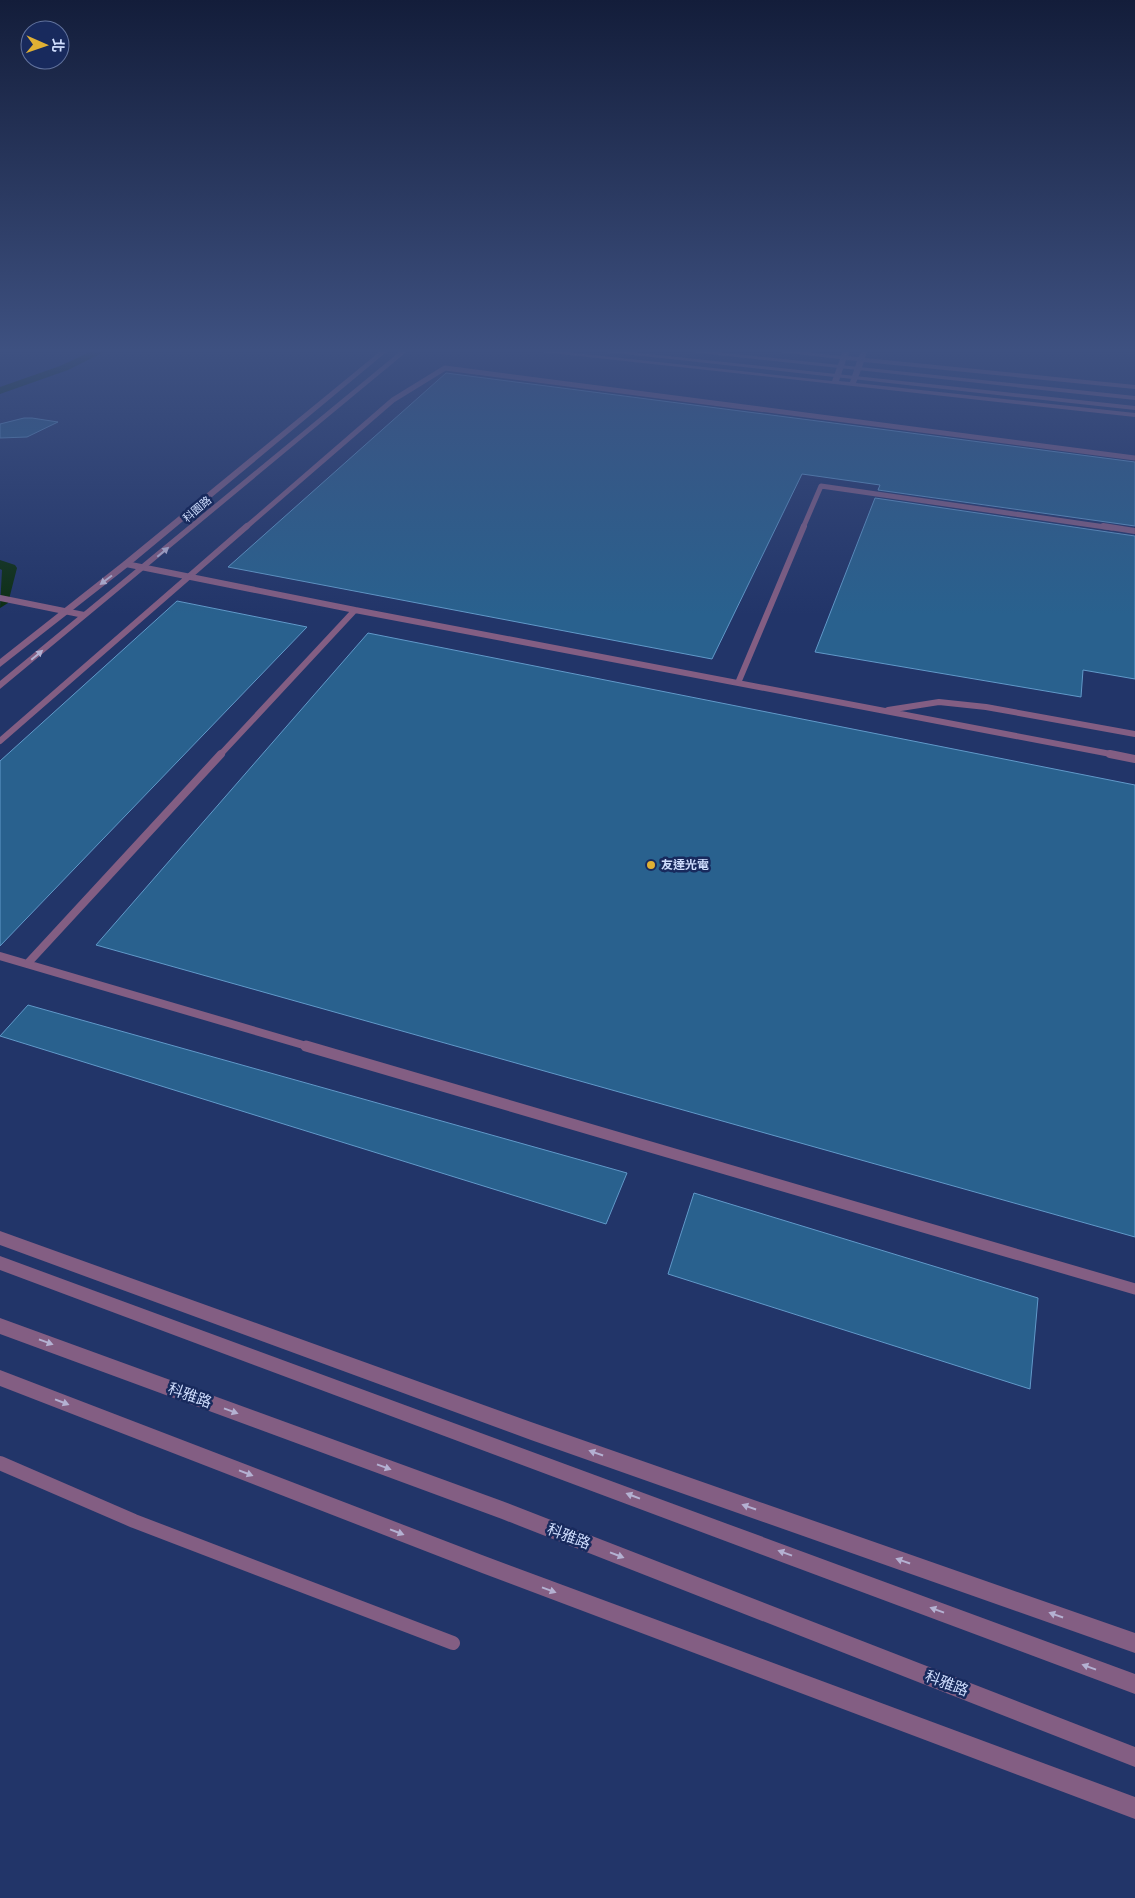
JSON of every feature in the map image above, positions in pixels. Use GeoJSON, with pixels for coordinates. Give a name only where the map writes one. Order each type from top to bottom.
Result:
{"type":"FeatureCollection","features":[{"type":"Feature","properties":{"kind":"street","name":"科園路"},"geometry":{"type":"LineString","coordinates":[[0,664],[126,564],[279,438]]}},
{"type":"Feature","properties":{"kind":"street","name":"科園路"},"geometry":{"type":"LineString","coordinates":[[0,686],[300,438]]}},
{"type":"Feature","properties":{"kind":"street"},"geometry":{"type":"LineString","coordinates":[[0,1238],[531,1431],[1135,1643]]}},
{"type":"Feature","properties":{"kind":"street"},"geometry":{"type":"LineString","coordinates":[[0,1263],[1135,1684]]}},
{"type":"Feature","properties":{"kind":"street","name":"科雅路"},"geometry":{"type":"LineString","coordinates":[[0,1326],[502,1510],[1135,1757]]}},
{"type":"Feature","properties":{"kind":"street"},"geometry":{"type":"LineString","coordinates":[[0,1378],[473,1561],[1135,1808]]}},
{"type":"Feature","properties":{"kind":"lane"},"geometry":{"type":"LineString","coordinates":[[0,741],[127,628],[190,577],[350,438]]}},
{"type":"Feature","properties":{"kind":"lane"},"geometry":{"type":"LineString","coordinates":[[978,438],[1135,458]]}},
{"type":"Feature","properties":{"kind":"lane"},"geometry":{"type":"LineString","coordinates":[[738,683],[821,486],[1135,530]]}},
{"type":"Feature","properties":{"kind":"lane"},"geometry":{"type":"LineString","coordinates":[[126,564],[355,610],[1135,759]]}},
{"type":"Feature","properties":{"kind":"lane"},"geometry":{"type":"LineString","coordinates":[[0,598],[84,615]]}},
{"type":"Feature","properties":{"kind":"lane"},"geometry":{"type":"LineString","coordinates":[[28,963],[355,610]]}},
{"type":"Feature","properties":{"kind":"lane"},"geometry":{"type":"LineString","coordinates":[[882,711],[939,702],[986,707],[1135,734]]}},
{"type":"Feature","properties":{"kind":"lane"},"geometry":{"type":"LineString","coordinates":[[0,956],[1135,1289]]}},
{"type":"Feature","properties":{"kind":"lane"},"geometry":{"type":"LineString","coordinates":[[0,1463],[134,1520],[453,1643]]}},
{"type":"Feature","properties":{"kind":"building"},"geometry":{"type":"Polygon","coordinates":[[[373,438],[946,438],[1135,462],[1135,526],[878,490],[880,485],[802,474],[712,659],[228,567],[373,438]]]}},
{"type":"Feature","properties":{"kind":"building"},"geometry":{"type":"Polygon","coordinates":[[[875,498],[1135,536],[1135,679],[1083,670],[1081,697],[815,652],[875,498]]]}},
{"type":"Feature","properties":{"kind":"building"},"geometry":{"type":"Polygon","coordinates":[[[177,601],[307,627],[0,946],[0,761],[177,601]]]}},
{"type":"Feature","properties":{"kind":"building","name":"友達光電"},"geometry":{"type":"Polygon","coordinates":[[[368,633],[1135,785],[1135,1237],[96,945],[368,633]]]}},
{"type":"Feature","properties":{"kind":"building"},"geometry":{"type":"Polygon","coordinates":[[[28,1005],[627,1173],[606,1224],[0,1036],[28,1005]]]}},
{"type":"Feature","properties":{"kind":"building"},"geometry":{"type":"Polygon","coordinates":[[[694,1193],[1038,1298],[1030,1389],[668,1274],[694,1193]]]}},
{"type":"Feature","properties":{"kind":"waterway"},"geometry":{"type":"LineString","coordinates":[[0,564],[10,568],[0,603]]}},
{"type":"Feature","properties":{"kind":"place","name":"友達光電"},"geometry":{"type":"Point","coordinates":[651,865]}}]}
